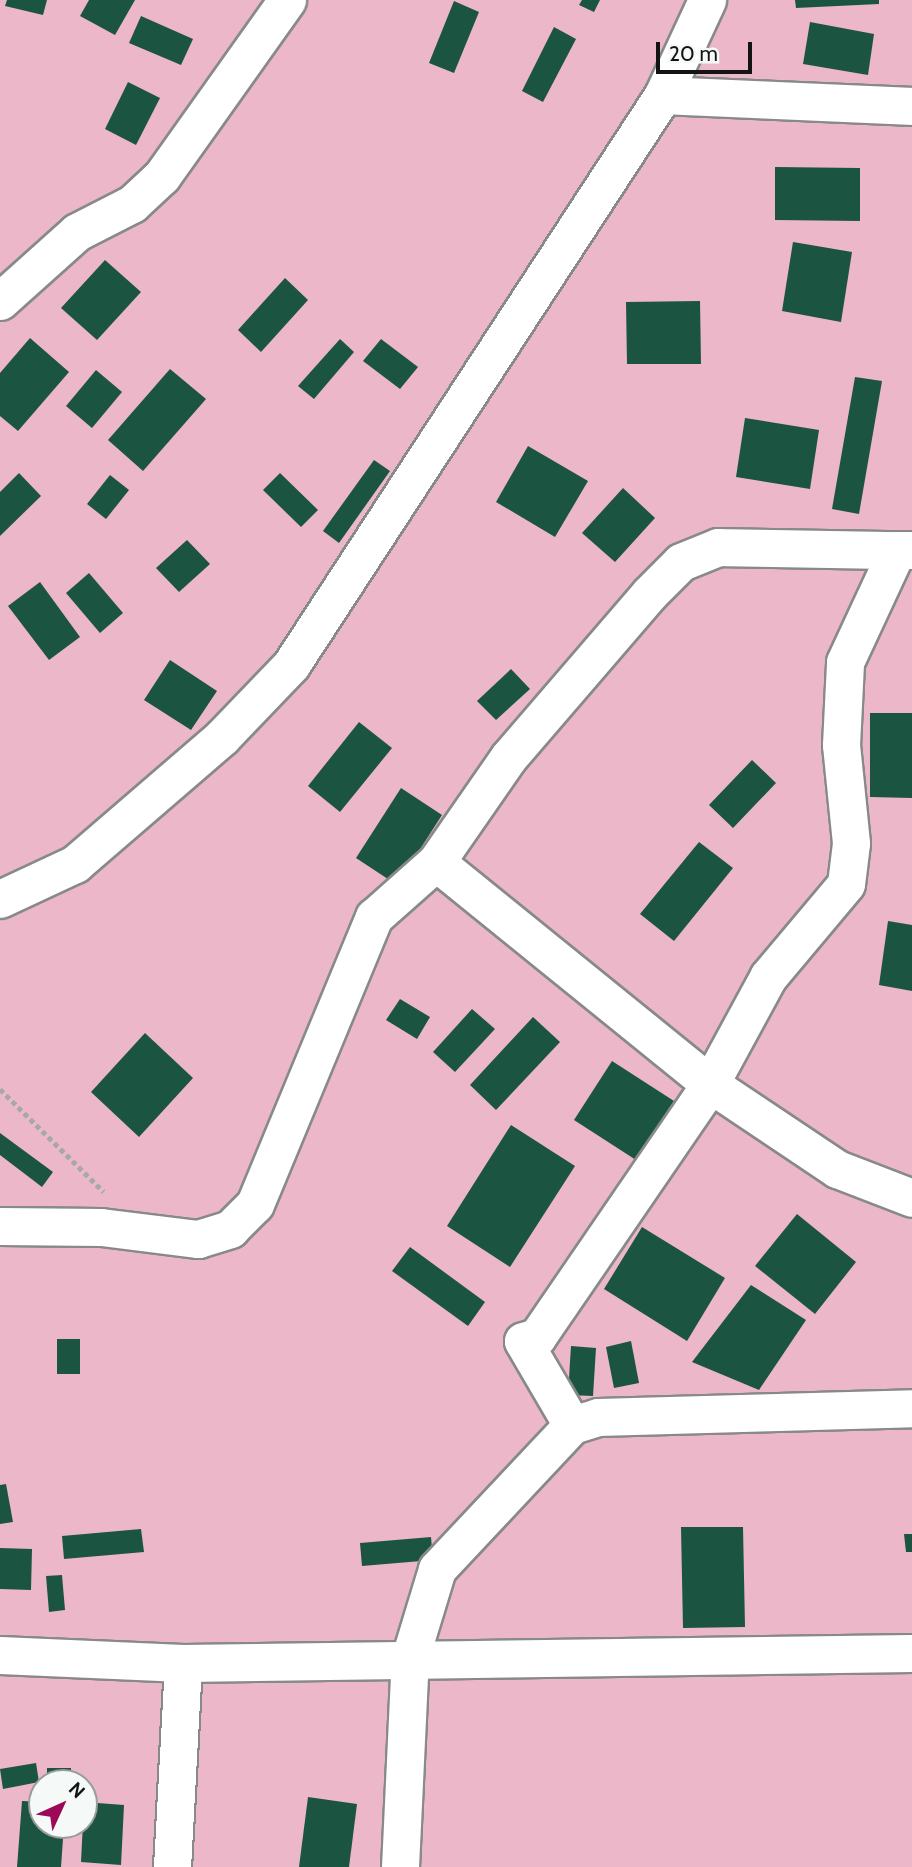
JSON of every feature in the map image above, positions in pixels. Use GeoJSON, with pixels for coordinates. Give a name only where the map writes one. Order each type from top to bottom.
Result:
{"type":"FeatureCollection","features":[{"type":"Feature","properties":{"kind":"street"},"geometry":{"type":"LineString","coordinates":[[0,300],[77,232],[132,204],[162,176],[288,0]]}},
{"type":"Feature","properties":{"kind":"street"},"geometry":{"type":"LineString","coordinates":[[0,899],[75,864],[222,737],[292,665],[663,95],[707,0]]}},
{"type":"Feature","properties":{"kind":"street"},"geometry":{"type":"LineString","coordinates":[[663,95],[912,106]]}},
{"type":"Feature","properties":{"kind":"street"},"geometry":{"type":"LineString","coordinates":[[0,1226],[101,1227],[198,1239],[230,1229],[255,1204],[374,918],[436,862],[574,678],[681,562],[718,547],[904,550],[845,662],[841,745],[852,844],[845,884],[768,976],[710,1084],[537,1337],[523,1341],[572,1425]]}},
{"type":"Feature","properties":{"kind":"street"},"geometry":{"type":"LineString","coordinates":[[436,862],[710,1084],[837,1170],[912,1198]]}},
{"type":"Feature","properties":{"kind":"street"},"geometry":{"type":"LineString","coordinates":[[400,1867],[410,1658],[437,1569],[572,1425],[598,1417],[912,1408]]}},
{"type":"Feature","properties":{"kind":"street"},"geometry":{"type":"LineString","coordinates":[[0,1655],[183,1663],[912,1653]]}},
{"type":"Feature","properties":{"kind":"street"},"geometry":{"type":"LineString","coordinates":[[172,1867],[183,1663]]}},
{"type":"Feature","properties":{"kind":"path"},"geometry":{"type":"LineString","coordinates":[[0,1089],[109,1198]]}},
{"type":"Feature","properties":{"kind":"shaded area"},"geometry":{"type":"Polygon","coordinates":[[[0,0],[912,0],[912,1867],[0,1867],[0,0]]]}},
{"type":"Feature","properties":{"kind":"building"},"geometry":{"type":"Polygon","coordinates":[[[7,0],[47,0],[43,15],[5,6],[7,0]]]}},
{"type":"Feature","properties":{"kind":"building"},"geometry":{"type":"Polygon","coordinates":[[[89,0],[135,0],[115,35],[80,16],[89,0]]]}},
{"type":"Feature","properties":{"kind":"building"},"geometry":{"type":"Polygon","coordinates":[[[582,0],[600,0],[594,12],[579,5],[582,0]]]}},
{"type":"Feature","properties":{"kind":"building"},"geometry":{"type":"Polygon","coordinates":[[[795,0],[879,0],[879,4],[796,8],[795,0]]]}},
{"type":"Feature","properties":{"kind":"building"},"geometry":{"type":"Polygon","coordinates":[[[454,1],[479,12],[454,73],[429,63],[454,1]]]}},
{"type":"Feature","properties":{"kind":"building"},"geometry":{"type":"Polygon","coordinates":[[[141,16],[193,39],[181,65],[129,43],[141,16]]]}},
{"type":"Feature","properties":{"kind":"building"},"geometry":{"type":"Polygon","coordinates":[[[810,22],[874,34],[868,75],[803,64],[810,22]]]}},
{"type":"Feature","properties":{"kind":"building"},"geometry":{"type":"Polygon","coordinates":[[[554,27],[576,39],[543,102],[522,91],[554,27]]]}},
{"type":"Feature","properties":{"kind":"building"},"geometry":{"type":"Polygon","coordinates":[[[128,82],[160,98],[136,145],[105,129],[128,82]]]}},
{"type":"Feature","properties":{"kind":"building"},"geometry":{"type":"Polygon","coordinates":[[[775,167],[860,168],[860,221],[775,220],[775,167]]]}},
{"type":"Feature","properties":{"kind":"building"},"geometry":{"type":"Polygon","coordinates":[[[793,242],[852,252],[841,322],[782,311],[793,242]]]}},
{"type":"Feature","properties":{"kind":"building"},"geometry":{"type":"Polygon","coordinates":[[[105,260],[141,292],[97,340],[61,308],[105,260]]]}},
{"type":"Feature","properties":{"kind":"building"},"geometry":{"type":"Polygon","coordinates":[[[285,278],[308,300],[261,352],[238,330],[285,278]]]}},
{"type":"Feature","properties":{"kind":"building"},"geometry":{"type":"Polygon","coordinates":[[[700,301],[701,364],[627,364],[626,302],[700,301]]]}},
{"type":"Feature","properties":{"kind":"building"},"geometry":{"type":"Polygon","coordinates":[[[30,338],[69,372],[18,431],[0,416],[0,373],[30,338]]]}},
{"type":"Feature","properties":{"kind":"building"},"geometry":{"type":"Polygon","coordinates":[[[340,339],[354,352],[314,399],[298,386],[340,339]]]}},
{"type":"Feature","properties":{"kind":"building"},"geometry":{"type":"Polygon","coordinates":[[[381,339],[418,367],[400,389],[363,361],[381,339]]]}},
{"type":"Feature","properties":{"kind":"building"},"geometry":{"type":"Polygon","coordinates":[[[170,369],[206,399],[143,471],[108,440],[170,369]]]}},
{"type":"Feature","properties":{"kind":"building"},"geometry":{"type":"Polygon","coordinates":[[[96,370],[122,392],[92,428],[66,406],[96,370]]]}},
{"type":"Feature","properties":{"kind":"building"},"geometry":{"type":"Polygon","coordinates":[[[855,377],[882,381],[859,514],[832,509],[855,377]]]}},
{"type":"Feature","properties":{"kind":"building"},"geometry":{"type":"Polygon","coordinates":[[[745,418],[819,430],[810,489],[736,477],[745,418]]]}},
{"type":"Feature","properties":{"kind":"building"},"geometry":{"type":"Polygon","coordinates":[[[528,446],[588,481],[555,537],[496,502],[528,446]]]}},
{"type":"Feature","properties":{"kind":"building"},"geometry":{"type":"Polygon","coordinates":[[[374,460],[390,471],[339,543],[323,531],[374,460]]]}},
{"type":"Feature","properties":{"kind":"building"},"geometry":{"type":"Polygon","coordinates":[[[19,473],[41,496],[0,536],[0,492],[19,473]]]}},
{"type":"Feature","properties":{"kind":"building"},"geometry":{"type":"Polygon","coordinates":[[[280,473],[318,510],[301,527],[263,490],[280,473]]]}},
{"type":"Feature","properties":{"kind":"building"},"geometry":{"type":"Polygon","coordinates":[[[110,475],[129,490],[106,519],[87,504],[110,475]]]}},
{"type":"Feature","properties":{"kind":"building"},"geometry":{"type":"Polygon","coordinates":[[[623,488],[655,518],[615,562],[582,533],[623,488]]]}},
{"type":"Feature","properties":{"kind":"building"},"geometry":{"type":"Polygon","coordinates":[[[187,540],[210,564],[179,592],[156,568],[187,540]]]}},
{"type":"Feature","properties":{"kind":"building"},"geometry":{"type":"Polygon","coordinates":[[[89,573],[123,613],[100,633],[66,593],[89,573]]]}},
{"type":"Feature","properties":{"kind":"building"},"geometry":{"type":"Polygon","coordinates":[[[40,582],[80,637],[49,660],[8,606],[40,582]]]}},
{"type":"Feature","properties":{"kind":"building"},"geometry":{"type":"Polygon","coordinates":[[[170,660],[217,691],[191,730],[144,700],[170,660]]]}},
{"type":"Feature","properties":{"kind":"building"},"geometry":{"type":"Polygon","coordinates":[[[511,669],[530,689],[496,720],[477,701],[511,669]]]}},
{"type":"Feature","properties":{"kind":"building"},"geometry":{"type":"Polygon","coordinates":[[[870,713],[912,713],[912,798],[870,797],[870,713]]]}},
{"type":"Feature","properties":{"kind":"building"},"geometry":{"type":"Polygon","coordinates":[[[359,722],[392,748],[340,812],[308,786],[359,722]]]}},
{"type":"Feature","properties":{"kind":"building"},"geometry":{"type":"Polygon","coordinates":[[[752,760],[776,783],[733,828],[709,805],[752,760]]]}},
{"type":"Feature","properties":{"kind":"building"},"geometry":{"type":"Polygon","coordinates":[[[401,788],[442,815],[397,885],[356,858],[401,788]]]}},
{"type":"Feature","properties":{"kind":"building"},"geometry":{"type":"Polygon","coordinates":[[[699,842],[733,868],[674,941],[640,914],[699,842]]]}},
{"type":"Feature","properties":{"kind":"building"},"geometry":{"type":"Polygon","coordinates":[[[888,921],[912,925],[912,991],[879,985],[888,921]]]}},
{"type":"Feature","properties":{"kind":"building"},"geometry":{"type":"Polygon","coordinates":[[[400,999],[430,1017],[417,1039],[386,1020],[400,999]]]}},
{"type":"Feature","properties":{"kind":"building"},"geometry":{"type":"Polygon","coordinates":[[[472,1009],[495,1029],[455,1072],[433,1052],[472,1009]]]}},
{"type":"Feature","properties":{"kind":"building"},"geometry":{"type":"Polygon","coordinates":[[[533,1017],[560,1042],[496,1110],[470,1085],[533,1017]]]}},
{"type":"Feature","properties":{"kind":"building"},"geometry":{"type":"Polygon","coordinates":[[[145,1033],[193,1078],[139,1137],[91,1092],[145,1033]]]}},
{"type":"Feature","properties":{"kind":"building"},"geometry":{"type":"Polygon","coordinates":[[[612,1061],[674,1101],[636,1160],[574,1120],[612,1061]]]}},
{"type":"Feature","properties":{"kind":"building"},"geometry":{"type":"Polygon","coordinates":[[[511,1125],[575,1166],[510,1267],[447,1226],[511,1125]]]}},
{"type":"Feature","properties":{"kind":"building"},"geometry":{"type":"Polygon","coordinates":[[[0,1133],[53,1172],[42,1187],[0,1155],[0,1133]]]}},
{"type":"Feature","properties":{"kind":"building"},"geometry":{"type":"Polygon","coordinates":[[[797,1214],[856,1262],[815,1314],[755,1266],[797,1214]]]}},
{"type":"Feature","properties":{"kind":"building"},"geometry":{"type":"Polygon","coordinates":[[[642,1227],[725,1278],[687,1341],[604,1289],[642,1227]]]}},
{"type":"Feature","properties":{"kind":"building"},"geometry":{"type":"Polygon","coordinates":[[[410,1247],[485,1302],[468,1326],[392,1271],[410,1247]]]}},
{"type":"Feature","properties":{"kind":"building"},"geometry":{"type":"Polygon","coordinates":[[[751,1285],[806,1320],[759,1390],[692,1362],[751,1285]]]}},
{"type":"Feature","properties":{"kind":"building"},"geometry":{"type":"Polygon","coordinates":[[[57,1339],[80,1339],[80,1374],[57,1374],[57,1339]]]}},
{"type":"Feature","properties":{"kind":"building"},"geometry":{"type":"Polygon","coordinates":[[[631,1341],[639,1383],[614,1388],[606,1347],[631,1341]]]}},
{"type":"Feature","properties":{"kind":"building"},"geometry":{"type":"Polygon","coordinates":[[[571,1346],[596,1348],[593,1396],[568,1395],[571,1346]]]}},
{"type":"Feature","properties":{"kind":"building"},"geometry":{"type":"Polygon","coordinates":[[[6,1484],[13,1522],[0,1524],[0,1485],[6,1484]]]}},
{"type":"Feature","properties":{"kind":"building"},"geometry":{"type":"Polygon","coordinates":[[[681,1527],[743,1527],[745,1627],[683,1628],[681,1527]]]}},
{"type":"Feature","properties":{"kind":"building"},"geometry":{"type":"Polygon","coordinates":[[[141,1529],[144,1552],[64,1559],[62,1536],[141,1529]]]}},
{"type":"Feature","properties":{"kind":"building"},"geometry":{"type":"Polygon","coordinates":[[[904,1534],[912,1534],[912,1552],[906,1552],[904,1534]]]}},
{"type":"Feature","properties":{"kind":"building"},"geometry":{"type":"Polygon","coordinates":[[[431,1537],[433,1560],[362,1566],[360,1543],[431,1537]]]}},
{"type":"Feature","properties":{"kind":"building"},"geometry":{"type":"Polygon","coordinates":[[[0,1548],[32,1549],[31,1590],[0,1589],[0,1548]]]}},
{"type":"Feature","properties":{"kind":"building"},"geometry":{"type":"Polygon","coordinates":[[[62,1575],[65,1610],[49,1612],[46,1576],[62,1575]]]}},
{"type":"Feature","properties":{"kind":"building"},"geometry":{"type":"Polygon","coordinates":[[[36,1763],[37,1769],[28,1769],[28,1784],[3,1789],[0,1769],[36,1763]]]}},
{"type":"Feature","properties":{"kind":"building"},"geometry":{"type":"Polygon","coordinates":[[[308,1797],[357,1804],[349,1867],[299,1867],[308,1797]]]}},
{"type":"Feature","properties":{"kind":"building"},"geometry":{"type":"Polygon","coordinates":[[[22,1801],[28,1801],[28,1839],[63,1839],[61,1867],[17,1867],[22,1801]]]}},
{"type":"Feature","properties":{"kind":"building"},"geometry":{"type":"Polygon","coordinates":[[[98,1803],[124,1805],[121,1865],[81,1862],[82,1839],[98,1839],[98,1803]]]}}]}
